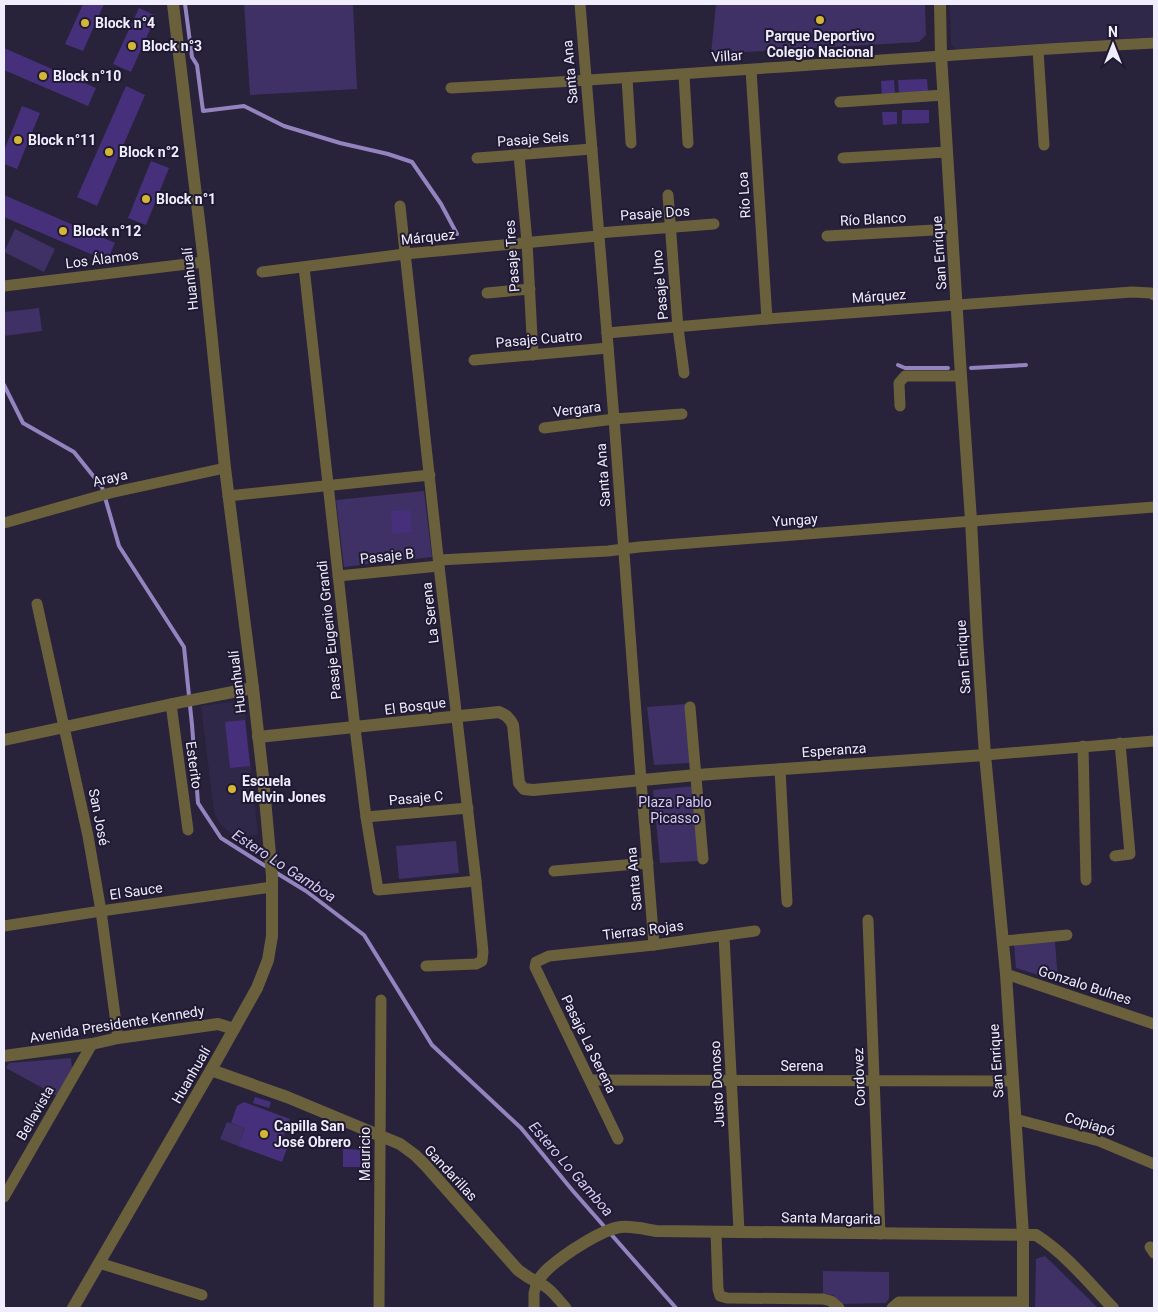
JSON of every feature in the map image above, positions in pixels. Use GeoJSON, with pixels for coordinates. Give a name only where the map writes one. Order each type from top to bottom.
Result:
{"type":"FeatureCollection","features":[{"type":"Feature","properties":{"kind":"street","name":"Huanhualí"},"geometry":{"type":"LineString","coordinates":[[73,1308],[257,988],[268,960],[272,936],[270,852],[253,688],[228,496],[204,262],[173,4]]}},
{"type":"Feature","properties":{"kind":"street","name":"Santa Ana"},"geometry":{"type":"LineString","coordinates":[[580,4],[654,945]]}},
{"type":"Feature","properties":{"kind":"street","name":"San Enrique"},"geometry":{"type":"LineString","coordinates":[[940,4],[941,55],[960,376],[985,755],[1004,941],[1022,1234],[1023,1305]]}},
{"type":"Feature","properties":{"kind":"street","name":"Villar"},"geometry":{"type":"LineString","coordinates":[[451,88],[684,75],[941,55],[1154,43]]}},
{"type":"Feature","properties":{"kind":"street"},"geometry":{"type":"LineString","coordinates":[[1038,50],[1044,145]]}},
{"type":"Feature","properties":{"kind":"street","name":"Río Loa"},"geometry":{"type":"LineString","coordinates":[[751,70],[767,320]]}},
{"type":"Feature","properties":{"kind":"street"},"geometry":{"type":"LineString","coordinates":[[684,75],[688,143]]}},
{"type":"Feature","properties":{"kind":"street"},"geometry":{"type":"LineString","coordinates":[[626,78],[631,142]]}},
{"type":"Feature","properties":{"kind":"street"},"geometry":{"type":"LineString","coordinates":[[840,102],[944,95]]}},
{"type":"Feature","properties":{"kind":"street","name":"Pasaje Seis"},"geometry":{"type":"LineString","coordinates":[[477,158],[592,149]]}},
{"type":"Feature","properties":{"kind":"street"},"geometry":{"type":"LineString","coordinates":[[843,158],[947,152]]}},
{"type":"Feature","properties":{"kind":"street","name":"Pasaje Tres"},"geometry":{"type":"LineString","coordinates":[[519,155],[527,242],[533,355]]}},
{"type":"Feature","properties":{"kind":"street","name":"Pasaje Uno"},"geometry":{"type":"LineString","coordinates":[[668,195],[678,328],[684,373]]}},
{"type":"Feature","properties":{"kind":"street","name":"La Serena"},"geometry":{"type":"LineString","coordinates":[[400,206],[483,952],[482,960],[476,964],[426,966]]}},
{"type":"Feature","properties":{"kind":"street","name":"Pasaje Dos"},"geometry":{"type":"LineString","coordinates":[[598,234],[714,224]]}},
{"type":"Feature","properties":{"kind":"street","name":"Río Blanco"},"geometry":{"type":"LineString","coordinates":[[826,236],[952,229]]}},
{"type":"Feature","properties":{"kind":"street","name":"Márquez"},"geometry":{"type":"LineString","coordinates":[[262,272],[405,254],[598,234]]}},
{"type":"Feature","properties":{"kind":"street","name":"Los Álamos"},"geometry":{"type":"LineString","coordinates":[[4,286],[204,262]]}},
{"type":"Feature","properties":{"kind":"street","name":"Pasaje Eugenio Grandi"},"geometry":{"type":"LineString","coordinates":[[304,267],[366,818],[378,890],[476,881]]}},
{"type":"Feature","properties":{"kind":"street"},"geometry":{"type":"LineString","coordinates":[[487,293],[530,289]]}},
{"type":"Feature","properties":{"kind":"street","name":"Márquez"},"geometry":{"type":"LineString","coordinates":[[607,333],[1132,292],[1151,293],[1154,295]]}},
{"type":"Feature","properties":{"kind":"street","name":"Pasaje Cuatro"},"geometry":{"type":"LineString","coordinates":[[474,360],[608,348]]}},
{"type":"Feature","properties":{"kind":"street"},"geometry":{"type":"LineString","coordinates":[[900,406],[899,383],[905,376],[960,376]]}},
{"type":"Feature","properties":{"kind":"street","name":"Vergara"},"geometry":{"type":"LineString","coordinates":[[544,428],[614,419],[682,414]]}},
{"type":"Feature","properties":{"kind":"street","name":"Araya"},"geometry":{"type":"LineString","coordinates":[[4,523],[110,493],[225,468]]}},
{"type":"Feature","properties":{"kind":"street"},"geometry":{"type":"LineString","coordinates":[[228,496],[430,475]]}},
{"type":"Feature","properties":{"kind":"street","name":"Yungay"},"geometry":{"type":"LineString","coordinates":[[439,563],[1154,506]]}},
{"type":"Feature","properties":{"kind":"street","name":"Pasaje B"},"geometry":{"type":"LineString","coordinates":[[338,576],[439,563]]}},
{"type":"Feature","properties":{"kind":"street","name":"San José"},"geometry":{"type":"LineString","coordinates":[[37,604],[88,836],[101,911],[118,1038]]}},
{"type":"Feature","properties":{"kind":"street"},"geometry":{"type":"LineString","coordinates":[[4,740],[253,688]]}},
{"type":"Feature","properties":{"kind":"street","name":"Esterito"},"geometry":{"type":"LineString","coordinates":[[174,704],[188,830]]}},
{"type":"Feature","properties":{"kind":"street"},"geometry":{"type":"LineString","coordinates":[[690,707],[703,859]]}},
{"type":"Feature","properties":{"kind":"street","name":"El Bosque"},"geometry":{"type":"LineString","coordinates":[[258,737],[498,712],[506,714],[513,725],[519,783]]}},
{"type":"Feature","properties":{"kind":"street","name":"Esperanza"},"geometry":{"type":"LineString","coordinates":[[519,783],[524,789],[533,790],[697,775],[1154,741]]}},
{"type":"Feature","properties":{"kind":"street"},"geometry":{"type":"LineString","coordinates":[[1115,856],[1130,854],[1120,743]]}},
{"type":"Feature","properties":{"kind":"street"},"geometry":{"type":"LineString","coordinates":[[1083,746],[1086,880]]}},
{"type":"Feature","properties":{"kind":"street"},"geometry":{"type":"LineString","coordinates":[[780,769],[787,902]]}},
{"type":"Feature","properties":{"kind":"street","name":"Pasaje C"},"geometry":{"type":"LineString","coordinates":[[366,818],[468,808]]}},
{"type":"Feature","properties":{"kind":"street"},"geometry":{"type":"LineString","coordinates":[[554,871],[648,863]]}},
{"type":"Feature","properties":{"kind":"street","name":"El Sauce"},"geometry":{"type":"LineString","coordinates":[[4,926],[272,882]]}},
{"type":"Feature","properties":{"kind":"street","name":"Cordovez"},"geometry":{"type":"LineString","coordinates":[[868,920],[880,1234]]}},
{"type":"Feature","properties":{"kind":"street","name":"Tierras Rojas"},"geometry":{"type":"LineString","coordinates":[[536,962],[549,956],[654,945],[755,931]]}},
{"type":"Feature","properties":{"kind":"street"},"geometry":{"type":"LineString","coordinates":[[1004,941],[1066,935]]}},
{"type":"Feature","properties":{"kind":"street","name":"Justo Donoso"},"geometry":{"type":"LineString","coordinates":[[724,936],[739,1232]]}},
{"type":"Feature","properties":{"kind":"street","name":"Pasaje La Serena"},"geometry":{"type":"LineString","coordinates":[[536,962],[535,967],[618,1139]]}},
{"type":"Feature","properties":{"kind":"street","name":"Gonzalo Bulnes"},"geometry":{"type":"LineString","coordinates":[[1006,974],[1154,1024]]}},
{"type":"Feature","properties":{"kind":"street","name":"Mauricio"},"geometry":{"type":"LineString","coordinates":[[379,1308],[381,1000]]}},
{"type":"Feature","properties":{"kind":"street","name":"Avenida Presidente Kennedy"},"geometry":{"type":"LineString","coordinates":[[4,1056],[218,1024],[234,1029]]}},
{"type":"Feature","properties":{"kind":"street","name":"Bellavista"},"geometry":{"type":"LineString","coordinates":[[4,1196],[92,1044]]}},
{"type":"Feature","properties":{"kind":"street","name":"Gandarillas"},"geometry":{"type":"LineString","coordinates":[[211,1070],[287,1097],[400,1144],[426,1166],[518,1270],[528,1278],[538,1282]]}},
{"type":"Feature","properties":{"kind":"street","name":"Serena"},"geometry":{"type":"LineString","coordinates":[[590,1080],[1012,1081]]}},
{"type":"Feature","properties":{"kind":"street","name":"Copiapó"},"geometry":{"type":"LineString","coordinates":[[1015,1119],[1099,1141],[1154,1164]]}},
{"type":"Feature","properties":{"kind":"street","name":"Santa Margarita"},"geometry":{"type":"LineString","coordinates":[[538,1282],[550,1266],[599,1234],[620,1228],[634,1227],[656,1231],[716,1232],[1022,1234],[1036,1235],[1050,1244],[1113,1308]]}},
{"type":"Feature","properties":{"kind":"street"},"geometry":{"type":"LineString","coordinates":[[716,1232],[718,1289],[720,1296],[780,1303],[823,1299],[831,1301],[838,1308]]}},
{"type":"Feature","properties":{"kind":"street"},"geometry":{"type":"LineString","coordinates":[[99,1263],[202,1294]]}},
{"type":"Feature","properties":{"kind":"street"},"geometry":{"type":"LineString","coordinates":[[534,1308],[534,1294],[538,1282],[544,1284],[566,1308]]}},
{"type":"Feature","properties":{"kind":"street"},"geometry":{"type":"LineString","coordinates":[[892,1308],[899,1302],[953,1305],[1023,1305]]}},
{"type":"Feature","properties":{"kind":"shaded area"},"geometry":{"type":"Polygon","coordinates":[[[950,4],[1154,4],[1154,37],[956,49],[951,44],[950,4]]]}},
{"type":"Feature","properties":{"kind":"shaded area","name":"Escuela Melvin Jones"},"geometry":{"type":"Polygon","coordinates":[[[239,701],[244,704],[258,835],[246,836],[246,844],[219,822],[214,812],[201,706],[239,701]]]}},
{"type":"Feature","properties":{"kind":"green space"},"geometry":{"type":"Polygon","coordinates":[[[244,4],[353,4],[357,89],[250,95],[244,4]]]}},
{"type":"Feature","properties":{"kind":"green space","name":"Parque Deportivo Colegio Nacional"},"geometry":{"type":"Polygon","coordinates":[[[716,4],[925,4],[926,35],[919,42],[711,54],[716,4]]]}},
{"type":"Feature","properties":{"kind":"green space"},"geometry":{"type":"Polygon","coordinates":[[[15,229],[55,249],[44,272],[4,252],[15,229]]]}},
{"type":"Feature","properties":{"kind":"green space"},"geometry":{"type":"Polygon","coordinates":[[[39,308],[42,331],[4,336],[4,312],[39,308]]]}},
{"type":"Feature","properties":{"kind":"green space"},"geometry":{"type":"Polygon","coordinates":[[[424,491],[432,557],[344,567],[336,500],[424,491]]]}},
{"type":"Feature","properties":{"kind":"green space","name":"Plaza Pablo Picasso"},"geometry":{"type":"Polygon","coordinates":[[[686,704],[691,763],[654,765],[647,707],[686,704]]]}},
{"type":"Feature","properties":{"kind":"green space","name":"Plaza Pablo Picasso"},"geometry":{"type":"Polygon","coordinates":[[[694,786],[698,861],[660,863],[653,790],[694,786]]]}},
{"type":"Feature","properties":{"kind":"green space"},"geometry":{"type":"Polygon","coordinates":[[[456,841],[459,873],[399,879],[396,846],[456,841]]]}},
{"type":"Feature","properties":{"kind":"green space"},"geometry":{"type":"Polygon","coordinates":[[[1055,941],[1058,981],[1016,968],[1014,945],[1055,941]]]}},
{"type":"Feature","properties":{"kind":"green space"},"geometry":{"type":"Polygon","coordinates":[[[71,1058],[72,1068],[57,1096],[6,1068],[9,1063],[71,1058]]]}},
{"type":"Feature","properties":{"kind":"green space"},"geometry":{"type":"Polygon","coordinates":[[[227,1122],[245,1128],[238,1146],[220,1139],[227,1122]]]}},
{"type":"Feature","properties":{"kind":"green space"},"geometry":{"type":"Polygon","coordinates":[[[1045,1256],[1098,1308],[1035,1308],[1036,1259],[1045,1256]]]}},
{"type":"Feature","properties":{"kind":"green space"},"geometry":{"type":"Polygon","coordinates":[[[823,1271],[889,1272],[889,1298],[886,1303],[841,1304],[833,1295],[823,1294],[823,1271]]]}},
{"type":"Feature","properties":{"kind":"building","name":"Block n°4"},"geometry":{"type":"Polygon","coordinates":[[[83,4],[104,4],[83,51],[65,44],[83,4]]]}},
{"type":"Feature","properties":{"kind":"building","name":"Block n°3"},"geometry":{"type":"Polygon","coordinates":[[[139,8],[156,16],[131,72],[113,64],[139,8]]]}},
{"type":"Feature","properties":{"kind":"building","name":"Block n°10"},"geometry":{"type":"Polygon","coordinates":[[[4,48],[96,88],[88,106],[4,70],[4,48]]]}},
{"type":"Feature","properties":{"kind":"building"},"geometry":{"type":"Polygon","coordinates":[[[927,79],[928,92],[899,93],[898,80],[927,79]]]}},
{"type":"Feature","properties":{"kind":"building"},"geometry":{"type":"Polygon","coordinates":[[[894,80],[895,94],[882,95],[881,81],[894,80]]]}},
{"type":"Feature","properties":{"kind":"building","name":"Block n°2"},"geometry":{"type":"Polygon","coordinates":[[[126,86],[145,95],[97,206],[77,197],[126,86]]]}},
{"type":"Feature","properties":{"kind":"building","name":"Block n°11"},"geometry":{"type":"Polygon","coordinates":[[[22,106],[40,113],[17,169],[4,164],[4,151],[22,106]]]}},
{"type":"Feature","properties":{"kind":"building"},"geometry":{"type":"Polygon","coordinates":[[[902,110],[929,110],[929,123],[902,124],[902,110]]]}},
{"type":"Feature","properties":{"kind":"building"},"geometry":{"type":"Polygon","coordinates":[[[882,112],[897,112],[897,124],[883,125],[882,112]]]}},
{"type":"Feature","properties":{"kind":"building","name":"Block n°1"},"geometry":{"type":"Polygon","coordinates":[[[151,161],[169,168],[146,225],[128,218],[151,161]]]}},
{"type":"Feature","properties":{"kind":"building","name":"Block n°12"},"geometry":{"type":"Polygon","coordinates":[[[4,195],[115,243],[107,261],[4,217],[4,195]]]}},
{"type":"Feature","properties":{"kind":"building"},"geometry":{"type":"Polygon","coordinates":[[[410,510],[412,532],[392,534],[391,511],[410,510]]]}},
{"type":"Feature","properties":{"kind":"building"},"geometry":{"type":"Polygon","coordinates":[[[245,720],[250,766],[230,768],[225,722],[245,720]]]}},
{"type":"Feature","properties":{"kind":"building"},"geometry":{"type":"Polygon","coordinates":[[[255,1097],[271,1102],[269,1108],[253,1103],[255,1097]]]}},
{"type":"Feature","properties":{"kind":"building","name":"Capilla San José Obrero"},"geometry":{"type":"Polygon","coordinates":[[[244,1102],[290,1119],[282,1140],[289,1143],[282,1162],[238,1146],[245,1128],[231,1123],[237,1106],[244,1102]]]}},
{"type":"Feature","properties":{"kind":"building"},"geometry":{"type":"Polygon","coordinates":[[[343,1149],[364,1150],[363,1167],[343,1167],[343,1149]]]}},
{"type":"Feature","properties":{"kind":"waterway"},"geometry":{"type":"LineString","coordinates":[[185,4],[192,57],[197,65],[203,111],[244,106],[284,126],[412,162],[441,204],[457,234]]}},
{"type":"Feature","properties":{"kind":"waterway"},"geometry":{"type":"LineString","coordinates":[[898,365],[905,368],[948,368]]}},
{"type":"Feature","properties":{"kind":"waterway"},"geometry":{"type":"LineString","coordinates":[[971,368],[1026,365]]}},
{"type":"Feature","properties":{"kind":"waterway","name":"Estero Lo Gamboa"},"geometry":{"type":"LineString","coordinates":[[4,385],[23,423],[74,452],[102,487],[119,546],[184,647],[198,803],[221,838],[267,867]]}},
{"type":"Feature","properties":{"kind":"waterway","name":"Estero Lo Gamboa"},"geometry":{"type":"LineString","coordinates":[[275,872],[306,891],[364,935],[432,1045],[521,1128],[573,1191],[676,1308]]}},
{"type":"Feature","properties":{"kind":"place","name":"Parque Deportivo Colegio Nacional"},"geometry":{"type":"Point","coordinates":[820,20]}},
{"type":"Feature","properties":{"kind":"place","name":"Block n°4"},"geometry":{"type":"Point","coordinates":[85,23]}},
{"type":"Feature","properties":{"kind":"place","name":"Block n°3"},"geometry":{"type":"Point","coordinates":[132,46]}},
{"type":"Feature","properties":{"kind":"place","name":"Block n°10"},"geometry":{"type":"Point","coordinates":[43,76]}},
{"type":"Feature","properties":{"kind":"place","name":"Block n°11"},"geometry":{"type":"Point","coordinates":[18,140]}},
{"type":"Feature","properties":{"kind":"place","name":"Block n°2"},"geometry":{"type":"Point","coordinates":[109,152]}},
{"type":"Feature","properties":{"kind":"place","name":"Block n°1"},"geometry":{"type":"Point","coordinates":[146,199]}},
{"type":"Feature","properties":{"kind":"place","name":"Block n°12"},"geometry":{"type":"Point","coordinates":[63,231]}},
{"type":"Feature","properties":{"kind":"place","name":"Escuela Melvin Jones"},"geometry":{"type":"Point","coordinates":[232,789]}},
{"type":"Feature","properties":{"kind":"place","name":"Capilla San José Obrero"},"geometry":{"type":"Point","coordinates":[264,1134]}}]}
